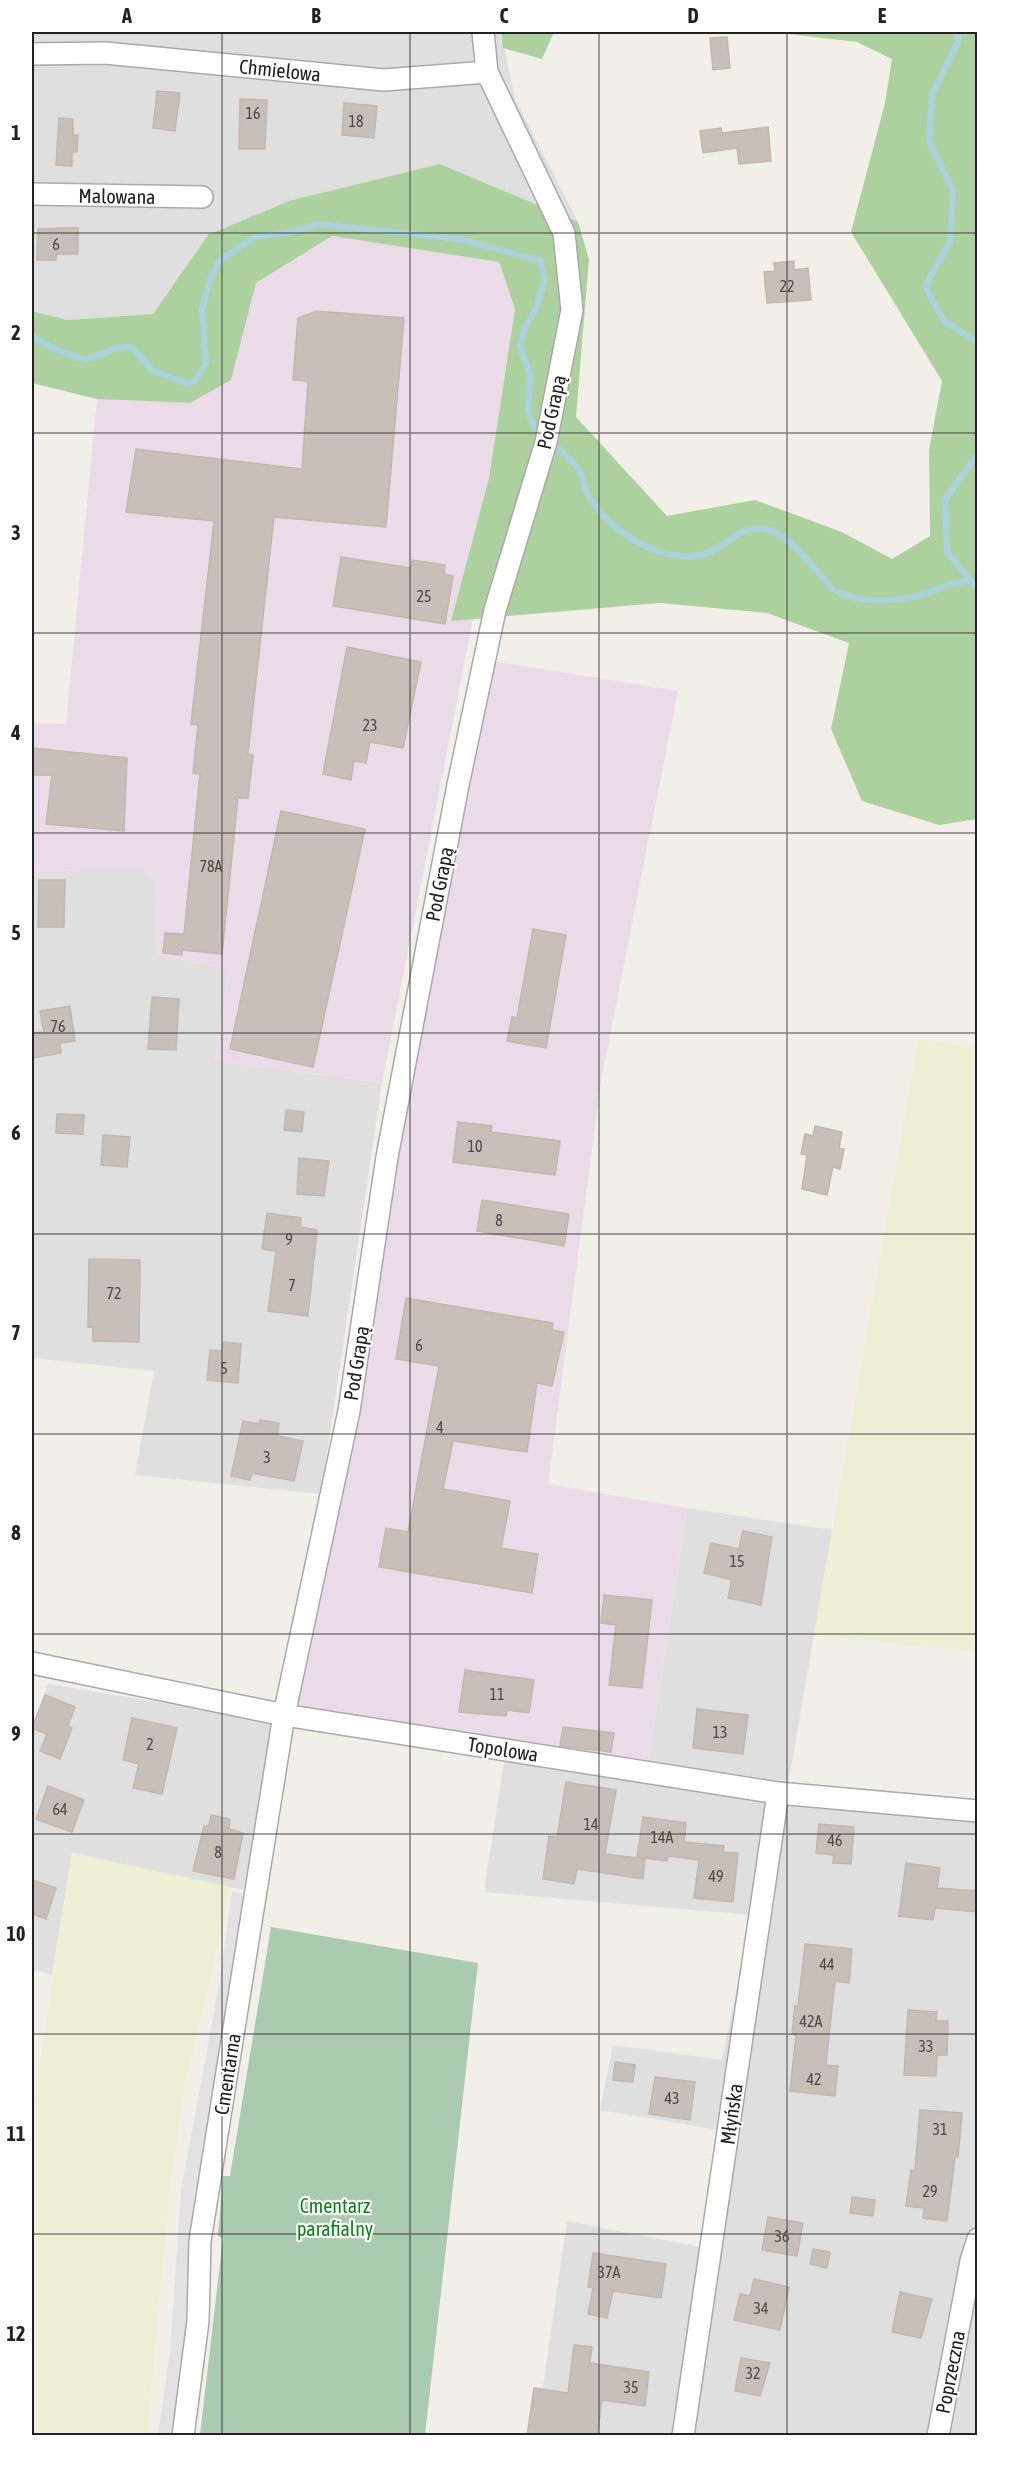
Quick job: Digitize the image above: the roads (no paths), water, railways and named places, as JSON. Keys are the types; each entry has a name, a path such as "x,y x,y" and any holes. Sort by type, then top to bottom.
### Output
{"street":[{"path":"483,32 487,72"},
{"name":"Chmielowa","path":"32,54 105,53 384,80 487,72"},
{"name":"Pod Grapą","path":"284,1715 349,1411 387,1157 458,785 495,609 546,442 572,310 564,233 487,72"},
{"name":"Malowana","path":"32,194 202,197"},
{"name":"Topolowa","path":"32,1663 284,1715 778,1793 978,1811"},
{"name":"Cmentarna","path":"183,2436 198,2321 200,2241 284,1715"},
{"name":"Młyńska","path":"683,2436 778,1793"},
{"name":"Poprzeczna","path":"938,2436 971,2261 977,2244"}],"waterway":[{"path":"958,32 958,42 932,95 929,141 953,191 950,242 925,286 943,320 978,343"},
{"path":"32,336 54,349 85,360 117,348 132,347 152,370 187,384 196,380 206,362 202,309 210,280 219,261 255,237 292,232 318,224 460,239 541,261 544,281 537,307 524,329 520,347 530,373 528,411 534,428"},
{"path":"555,446 577,468 583,478 585,489 604,516 632,539 664,553 680,556 705,554 746,531 765,529 790,542 832,589 847,595 871,600 897,600 971,581"},
{"path":"978,454 945,499 947,552 978,589"}],"park label":[{"name":"Cmentarz parafialny","path":"335,2216"}]}
